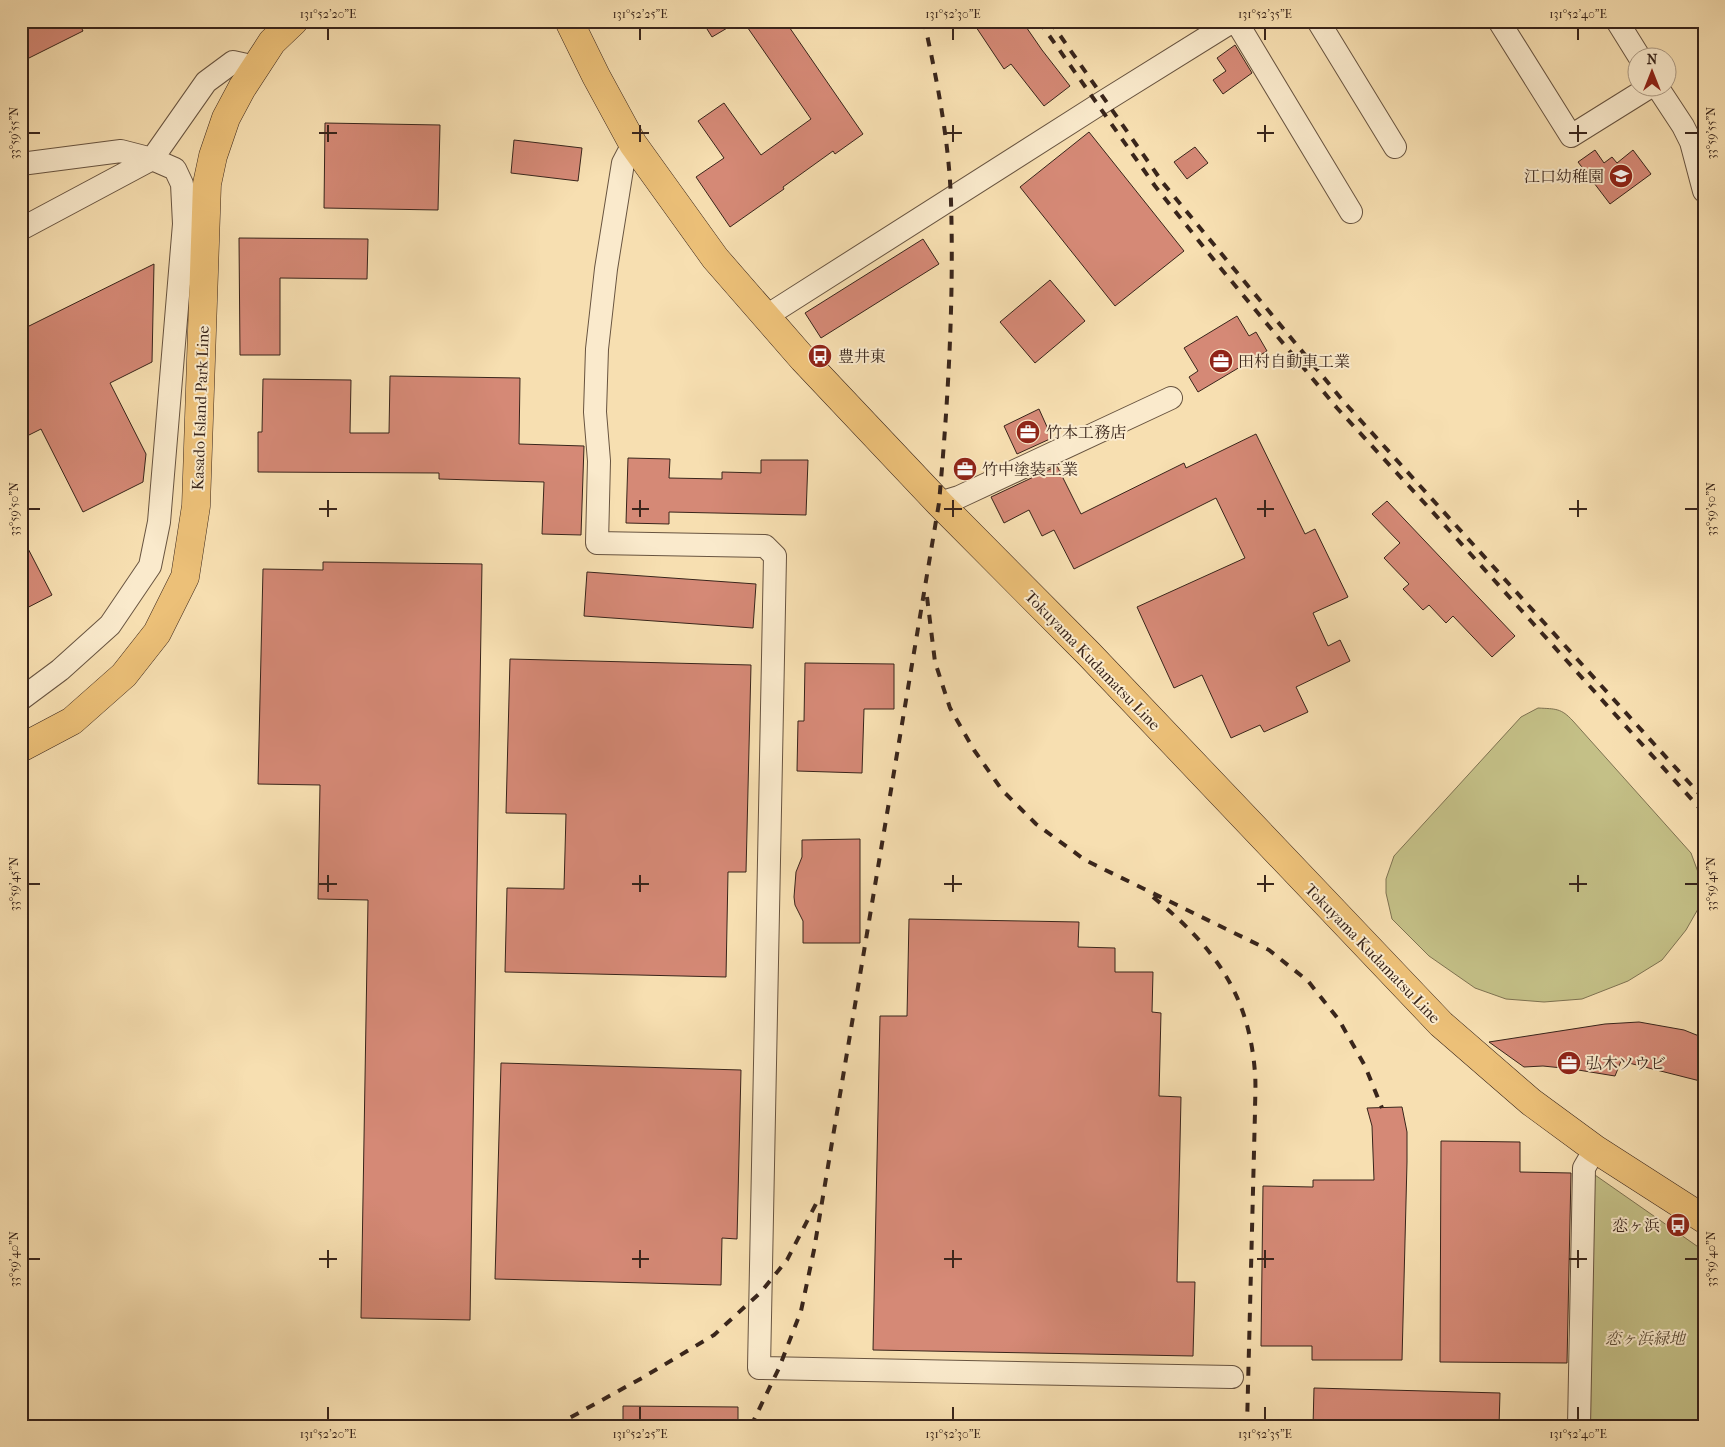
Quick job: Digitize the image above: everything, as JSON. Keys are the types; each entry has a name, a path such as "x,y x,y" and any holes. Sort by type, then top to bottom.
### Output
{"main road":[{"name":"Kasado Island Park Line","path":"21,748 72,721 124,676 156,633 185,577 196,506 207,184 213,156 226,118 242,88 272,42 294,21"},
{"name":"Tokuyama Kudamatsu Line","path":"569,21 596,76 634,144 715,258 803,360 938,503 1089,654 1441,1024 1531,1102 1595,1149 1704,1219"}],"street":[{"path":"1318,21 1396,147"},
{"path":"1499,21 1571,136 1632,98"},
{"path":"1617,21 1634,48"},
{"path":"765,317 1224,24 1351,212"},
{"path":"21,229 152,159 206,82 233,62 256,67"},
{"path":"1665,98 1683,126 1697,140 1704,191"},
{"path":"634,144 623,163 606,269 598,349 595,412 599,461 597,543 765,546 775,556 760,1368 1232,1377"},
{"path":"21,164 120,151 152,159 175,169 182,184 184,224 160,522 150,566 110,625 60,670 21,699"},
{"path":"938,503 959,498 1170,398"},
{"path":"1579,1426 1584,1168 1595,1149"}],"green space":[{"path":"1538,708 1558,710 1573,721 1691,853 1702,883 1698,909 1686,930 1662,960 1628,981 1582,999 1544,1002 1506,999 1475,988 1429,956 1392,919 1386,893 1386,879 1394,856 1521,717"},
{"name":"恋ヶ浜緑地","path":"1595,1175 1704,1251 1704,1426 1586,1426 1588,1225"}],"building":[{"path":"21,21 78,21 83,31 21,62"},
{"path":"702,21 739,21 712,37"},
{"path":"743,21 785,21 863,134 835,154 833,151 730,227 696,177 724,158 698,121 724,103 761,155 811,119"},
{"path":"972,21 1022,21 1070,86 1044,106 1011,64 1004,69"},
{"path":"1235,45 1252,73 1223,94 1213,80 1226,71 1217,58"},
{"path":"325,123 440,125 438,210 324,208"},
{"path":"1089,132 1184,251 1115,306 1020,187"},
{"path":"514,140 582,148 578,181 511,173"},
{"path":"1195,147 1208,163 1187,179 1174,162"},
{"path":"1595,150 1604,163 1612,157 1617,163 1633,150 1651,174 1610,204 1578,162"},
{"path":"239,238 368,239 367,279 280,278 280,355 240,355"},
{"path":"923,239 939,264 821,338 805,313"},
{"path":"154,264 152,362 110,383 146,454 143,482 83,512 41,429 21,439 21,330"},
{"path":"1050,280 1085,321 1035,363 1000,322"},
{"name":"田村自動車工業","path":"1237,316 1249,336 1256,332 1267,351 1198,392 1189,377 1198,371 1184,348"},
{"path":"390,376 520,378 519,444 584,446 581,535 542,534 544,482 439,479 439,473 258,472 258,432 262,432 263,379 351,380 350,433 389,433"},
{"name":"竹本工務店","path":"1039,409 1052,438 1017,454 1004,426"},
{"path":"1256,434 1305,534 1315,529 1348,597 1313,613 1328,646 1340,640 1350,661 1296,687 1308,712 1264,732 1260,725 1231,738 1202,675 1174,688 1137,607 1245,558 1216,498 1074,569 1054,530 1042,536 1029,510 1004,523 991,497 1057,466 1081,514 1184,463 1186,468"},
{"path":"628,458 670,459 669,478 722,479 722,472 761,473 761,460 808,460 806,515 669,512 669,524 626,523"},
{"name":"竹中塗装工業","path":"959,459 972,460 972,477 958,478"},
{"path":"1387,501 1515,636 1492,657 1453,616 1446,623 1429,605 1423,610 1403,589 1409,584 1384,558 1400,543 1372,514"},
{"path":"21,535 52,595 21,611"},
{"path":"323,562 482,564 470,1320 361,1318 368,900 318,899 320,785 258,784 263,569 323,570"},
{"path":"587,572 756,584 753,628 584,616"},
{"path":"510,659 751,665 746,872 728,872 726,977 505,972 507,888 564,889 566,814 506,813"},
{"path":"805,663 894,664 894,709 864,709 862,773 797,771 798,721 804,721"},
{"path":"860,839 860,943 803,943 803,921 795,905 794,897 796,872 802,857 802,840"},
{"path":"909,919 1079,922 1078,947 1115,948 1115,972 1153,972 1152,1012 1161,1013 1159,1096 1181,1097 1177,1282 1195,1282 1193,1356 873,1350 880,1016 907,1016"},
{"name":"弘木ソウビ","path":"1639,1022 1684,1030 1704,1038 1704,1082 1621,1061 1615,1076 1543,1066 1524,1067 1489,1042 1605,1024"},
{"path":"501,1063 741,1070 737,1239 722,1238 721,1285 495,1279"},
{"path":"1402,1107 1407,1132 1407,1162 1402,1360 1312,1360 1312,1346 1261,1346 1263,1186 1313,1187 1313,1180 1374,1180 1372,1126 1367,1108"},
{"path":"1441,1141 1520,1142 1520,1172 1571,1173 1567,1363 1440,1362"},
{"path":"1314,1388 1500,1393 1499,1426 1313,1426"},
{"path":"623,1406 738,1407 738,1426 623,1426"}],"railway":[{"path":"751,1426 779,1368 801,1311 814,1250 939,503 950,352 952,277 951,201 948,155 942,110 924,21"},
{"path":"1039,21 1155,186 1337,408 1704,813"},
{"path":"1050,21 1163,183 1344,402 1704,799"},
{"path":"927,597 935,662 950,708 974,750 1002,790 1036,824 1085,860 1269,950 1308,981 1339,1020 1365,1066 1382,1108"},
{"path":"1153,897 1194,934 1225,974 1236,995 1245,1019 1251,1045 1255,1088 1247,1426"},
{"path":"555,1426 642,1378 714,1335 761,1292 787,1260 818,1200"}],"place":[{"name":"江口幼稚園","path":"1621,176"},
{"name":"豊井東","path":"820,356"},
{"name":"田村自動車工業","path":"1221,361"},
{"name":"竹本工務店","path":"1028,432"},
{"name":"竹中塗装工業","path":"965,469"},
{"name":"弘木ソウビ","path":"1569,1063"},
{"name":"恋ヶ浜","path":"1678,1225"}]}
